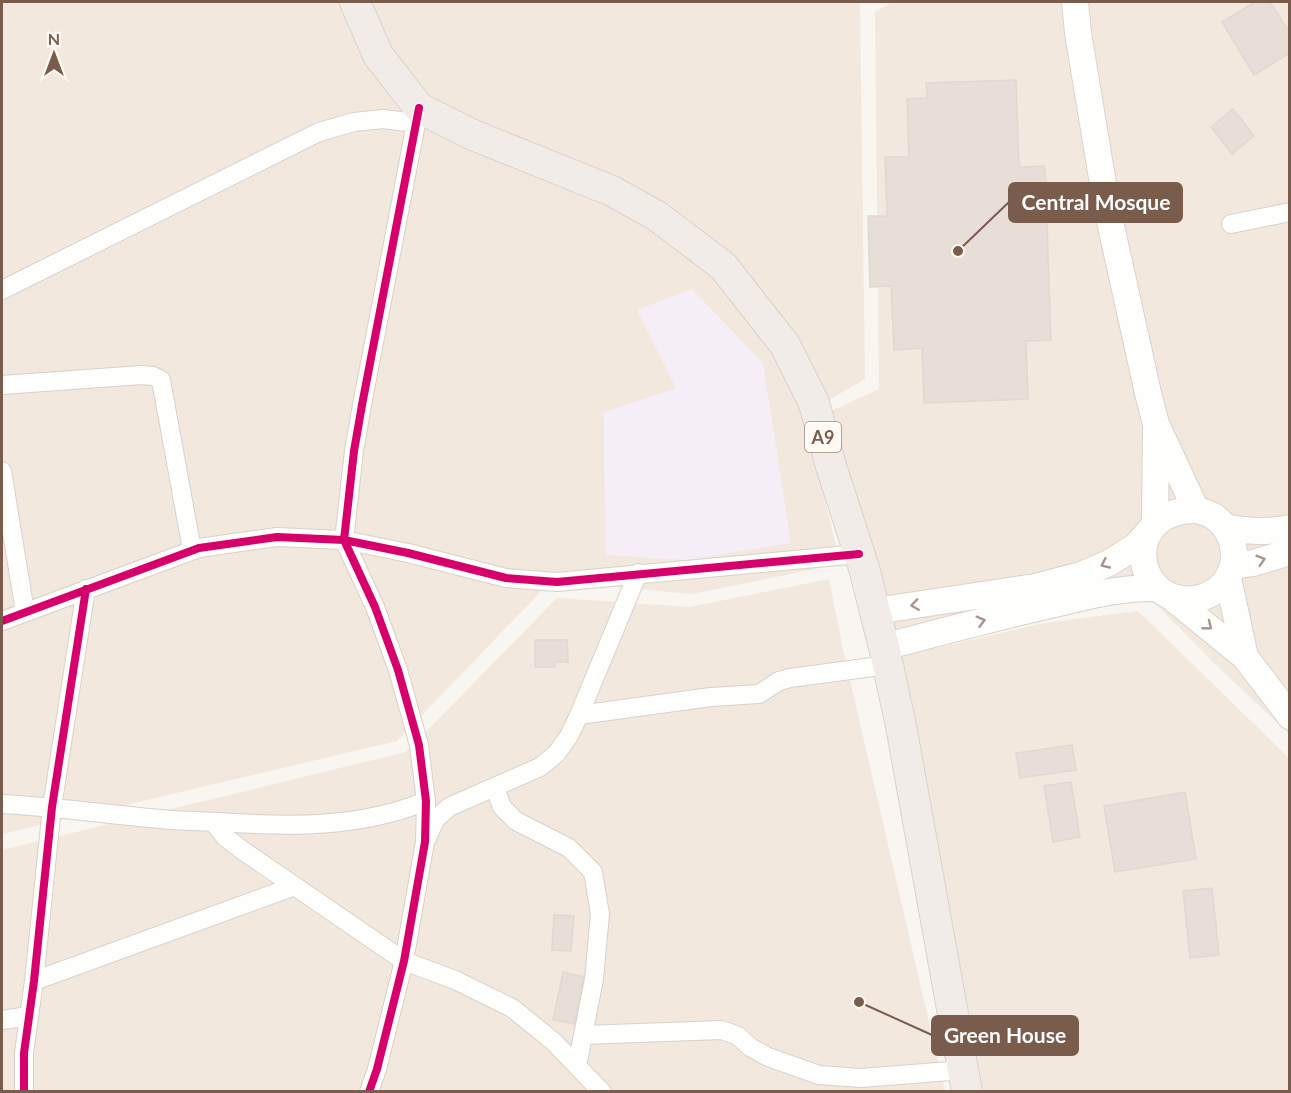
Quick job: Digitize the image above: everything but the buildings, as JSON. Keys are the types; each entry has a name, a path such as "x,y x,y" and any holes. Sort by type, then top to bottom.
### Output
{"highway":[{"name":"A9","path":"355,2 378,55 418,116 473,135 612,191 657,216 723,266 785,345 814,403 875,611 901,726 965,1081"}],"main road":[{"path":"1075,2 1107,208 1156,424 1196,510"},
{"path":"1156,424 1153,526 1144,544 1143,560 1148,575 1164,592 1245,657 1290,717"},
{"path":"875,611 1035,587 1081,574 1109,563 1136,546 1167,514 1181,510 1196,510 1212,515 1225,527 1232,539 1234,552 1230,572 1245,657"},
{"path":"1225,527 1249,532 1290,528"},
{"path":"886,656 1002,616 1115,590 1135,588 1164,592 1186,600 1202,598 1216,591 1230,572 1290,552"}],"street":[{"path":"2,290 319,132 354,122 418,116 362,405 354,451 344,540 375,607 398,670 419,745 426,801 424,842 404,961 369,1092"},
{"path":"1231,224 1290,212"},
{"path":"2,385 142,375 153,376 160,380 192,550"},
{"path":"2,471 25,612"},
{"path":"2,621 192,550 277,537 344,540 408,553 506,578 558,582 859,554"},
{"path":"424,842 435,820 448,807 540,767 556,754 569,736 579,715 638,573"},
{"path":"24,1092 24,1053 34,981 51,807 86,589"},
{"path":"579,715 711,697 759,694 779,681 886,656"},
{"path":"495,787 502,807 516,821 569,848 593,872 600,914 594,979 577,1066"},
{"path":"2,804 51,807 163,820 273,825 349,821 399,812 426,801"},
{"path":"213,822 225,837 242,850 404,961 455,981 512,1008 554,1042 602,1092"},
{"path":"34,981 295,886"},
{"path":"2,1020 29,1016"},
{"path":"583,1035 722,1030 738,1036 750,1047 768,1057 819,1075 965,1081"}],"shaded area":[{"path":"2,2 862,2 860,3 865,379 805,414 840,564 692,594 551,581 397,741 2,834"},
{"path":"892,2 1289,2 1289,734 1145,593 1037,608 865,639 816,418 879,389 875,12"},
{"path":"692,289 763,363 791,543 686,560 605,555 604,412 676,388 637,310"},
{"path":"829,579 844,654 945,1091 2,1091 2,850 406,752 557,598 690,607"},
{"path":"1138,611 1289,758 1289,1091 982,1091 880,661 1044,623"}],"cycle path":[{"path":"369,1092 404,961 425,842 426,801 419,745 398,670 375,607 344,540 354,451 419,108"},
{"path":"2,621 199,548 277,537 344,540 408,553 506,578 557,582 859,554"},
{"path":"24,1092 24,1053 52,807 86,589"}],"place":[{"name":"Central Mosque","path":"958,251"},
{"name":"Green House","path":"859,1002"}]}
